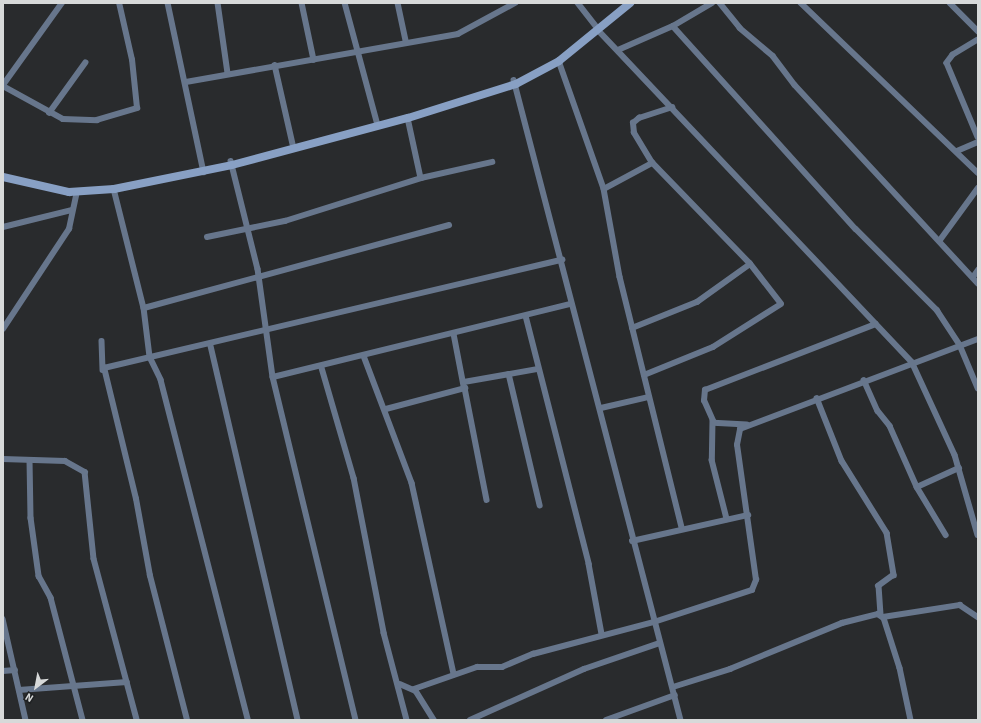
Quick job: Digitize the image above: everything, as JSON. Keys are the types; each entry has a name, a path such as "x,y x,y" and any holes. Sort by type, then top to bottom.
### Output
{"main road":[{"path":"231,163 293,144 377,122 515,82 557,58 598,29 624,3"},
{"path":"3,177 77,192 114,189 231,163 408,118 515,82 559,61 630,3"},
{"path":"3,173 47,187 78,188 114,185 205,169"}],"street":[{"path":"62,3 3,85 49,113 81,122 137,108 132,60 118,4"},
{"path":"168,3 205,169"},
{"path":"218,3 228,73"},
{"path":"302,3 314,60"},
{"path":"345,3 360,54 377,122"},
{"path":"398,3 406,41"},
{"path":"186,82 275,65 360,54 406,41 458,34 515,3"},
{"path":"578,3 598,29 912,362 959,468 978,535"},
{"path":"618,50 673,26 712,3"},
{"path":"720,3 740,28 773,56 795,85 940,240 978,283"},
{"path":"801,3 957,151 978,173"},
{"path":"950,3 978,31"},
{"path":"673,26 856,229 937,310 960,345 978,388"},
{"path":"978,40 947,60 978,137"},
{"path":"559,61 604,190 632,328 682,528"},
{"path":"49,113 85,63"},
{"path":"275,65 293,144"},
{"path":"515,82 562,260 571,304 601,408 632,542 676,695 681,720"},
{"path":"644,375 705,351 744,325 779,307 780,301 750,264 652,163 634,133 633,124 672,107"},
{"path":"408,118 421,178"},
{"path":"957,151 978,142"},
{"path":"207,237 248,230 421,178 492,162"},
{"path":"231,163 260,277 273,377 356,720"},
{"path":"604,190 652,163"},
{"path":"940,240 978,188"},
{"path":"114,189 144,308 150,357 161,380 248,720"},
{"path":"3,329 57,250 69,229 77,192"},
{"path":"3,227 72,210"},
{"path":"144,308 449,225"},
{"path":"103,370 150,357 211,346 499,272 562,260"},
{"path":"632,328 697,302 750,264"},
{"path":"973,276 978,270"},
{"path":"273,377 322,368 571,304"},
{"path":"526,316 538,369 589,564 602,634"},
{"path":"727,519 712,460 713,421 704,401 708,388 876,324"},
{"path":"454,334 487,500"},
{"path":"400,684 414,688 481,666 502,667 602,634 654,622 754,588 756,580 737,440 740,429 747,424 912,362 978,339"},
{"path":"102,341 103,370 128,460 150,576 187,720"},
{"path":"211,346 298,720"},
{"path":"364,356 386,409 412,483 454,674"},
{"path":"322,368 354,478 384,633 400,684 407,720"},
{"path":"386,409 464,385 509,374 538,369"},
{"path":"509,374 540,505"},
{"path":"864,380 878,411 890,426 917,487 946,535"},
{"path":"601,408 649,397"},
{"path":"817,398 842,461 887,533 894,574 879,586 882,616 911,720"},
{"path":"713,421 719,425 747,424"},
{"path":"3,459 73,462 86,475 90,538 137,720"},
{"path":"30,460 31,518 39,576 51,598 83,720"},
{"path":"917,487 959,468"},
{"path":"632,542 682,528 748,515"},
{"path":"673,687 730,669 842,623 960,605 978,617"},
{"path":"3,619 26,720"},
{"path":"470,720 584,669 660,643"},
{"path":"3,671 15,670"},
{"path":"19,690 127,682"},
{"path":"414,688 434,720"},
{"path":"606,720 676,695"}]}
